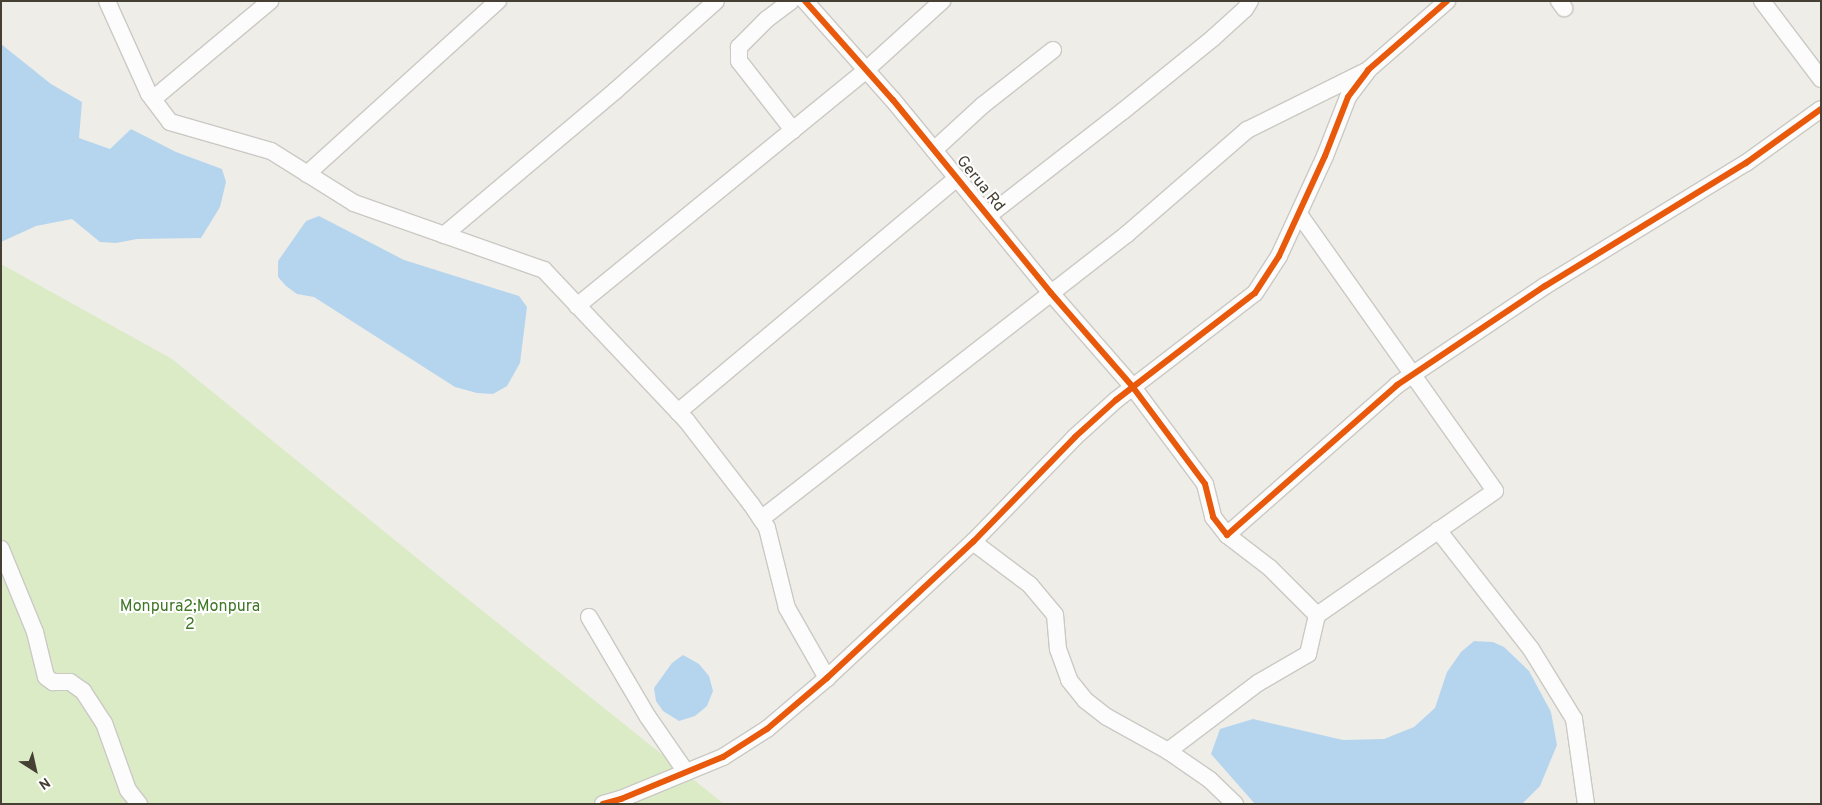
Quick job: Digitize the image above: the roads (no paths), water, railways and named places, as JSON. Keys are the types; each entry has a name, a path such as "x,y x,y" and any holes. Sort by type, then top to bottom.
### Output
{"street":[{"path":"106,1 153,100 170,122 271,151 354,203 544,270 678,412 761,519 767,528 787,608 827,678"},
{"path":"153,100 270,1"},
{"path":"307,174 498,1"},
{"path":"444,235 615,91 716,1"},
{"path":"791,1 739,46 739,54 740,61 793,130"},
{"name":"Gerua Rd","path":"805,1 934,150 1051,293 1132,386 1205,484 1213,517 1227,535 1270,568 1318,615"},
{"path":"578,306 866,70 942,1"},
{"path":"603,804 621,799 724,757 766,729 827,678 973,542 1075,437 1132,386 1254,293 1279,256 1325,156 1348,97 1368,70 1447,1"},
{"path":"1768,3 1821,80"},
{"path":"988,216 1123,111 1252,4"},
{"path":"934,150 983,105 1053,50"},
{"path":"761,519 1127,234 1248,130 1368,70"},
{"path":"1227,535 1397,385 1412,374 1546,286 1746,162 1821,109"},
{"path":"678,412 957,178"},
{"path":"1168,751 1258,683 1308,654 1318,615 1494,491 1299,214"},
{"path":"1438,530 1532,649 1574,718 1586,804"},
{"path":"973,542 1030,585 1055,615 1058,649 1069,680 1085,700 1107,717 1168,751 1210,780 1235,804"},
{"path":"1,549 35,632 46,676 53,682 70,682 82,691 104,724 128,790 140,804"},
{"path":"589,617 648,717 686,772"}],"water":[{"path":"1,44 51,84 82,102 79,138 110,149 131,129 176,152 222,169 226,182 220,207 201,238 137,239 116,243 100,242 72,219 36,226 1,242"},
{"path":"319,216 404,260 519,296 527,307 520,363 507,386 493,394 477,393 455,387 314,297 297,294 286,286 278,277 278,261 306,221"},
{"path":"1474,641 1493,642 1504,647 1529,671 1551,712 1557,745 1540,786 1522,804 1255,804 1211,754 1220,729 1253,719 1343,740 1384,739 1414,727 1435,708 1447,672 1461,652"},
{"path":"683,655 699,664 709,676 713,691 707,706 695,716 679,721 663,711 656,701 654,688 672,663"}],"park label":[{"name":"Monpura2;Monpura 2","path":"190,616"}]}
